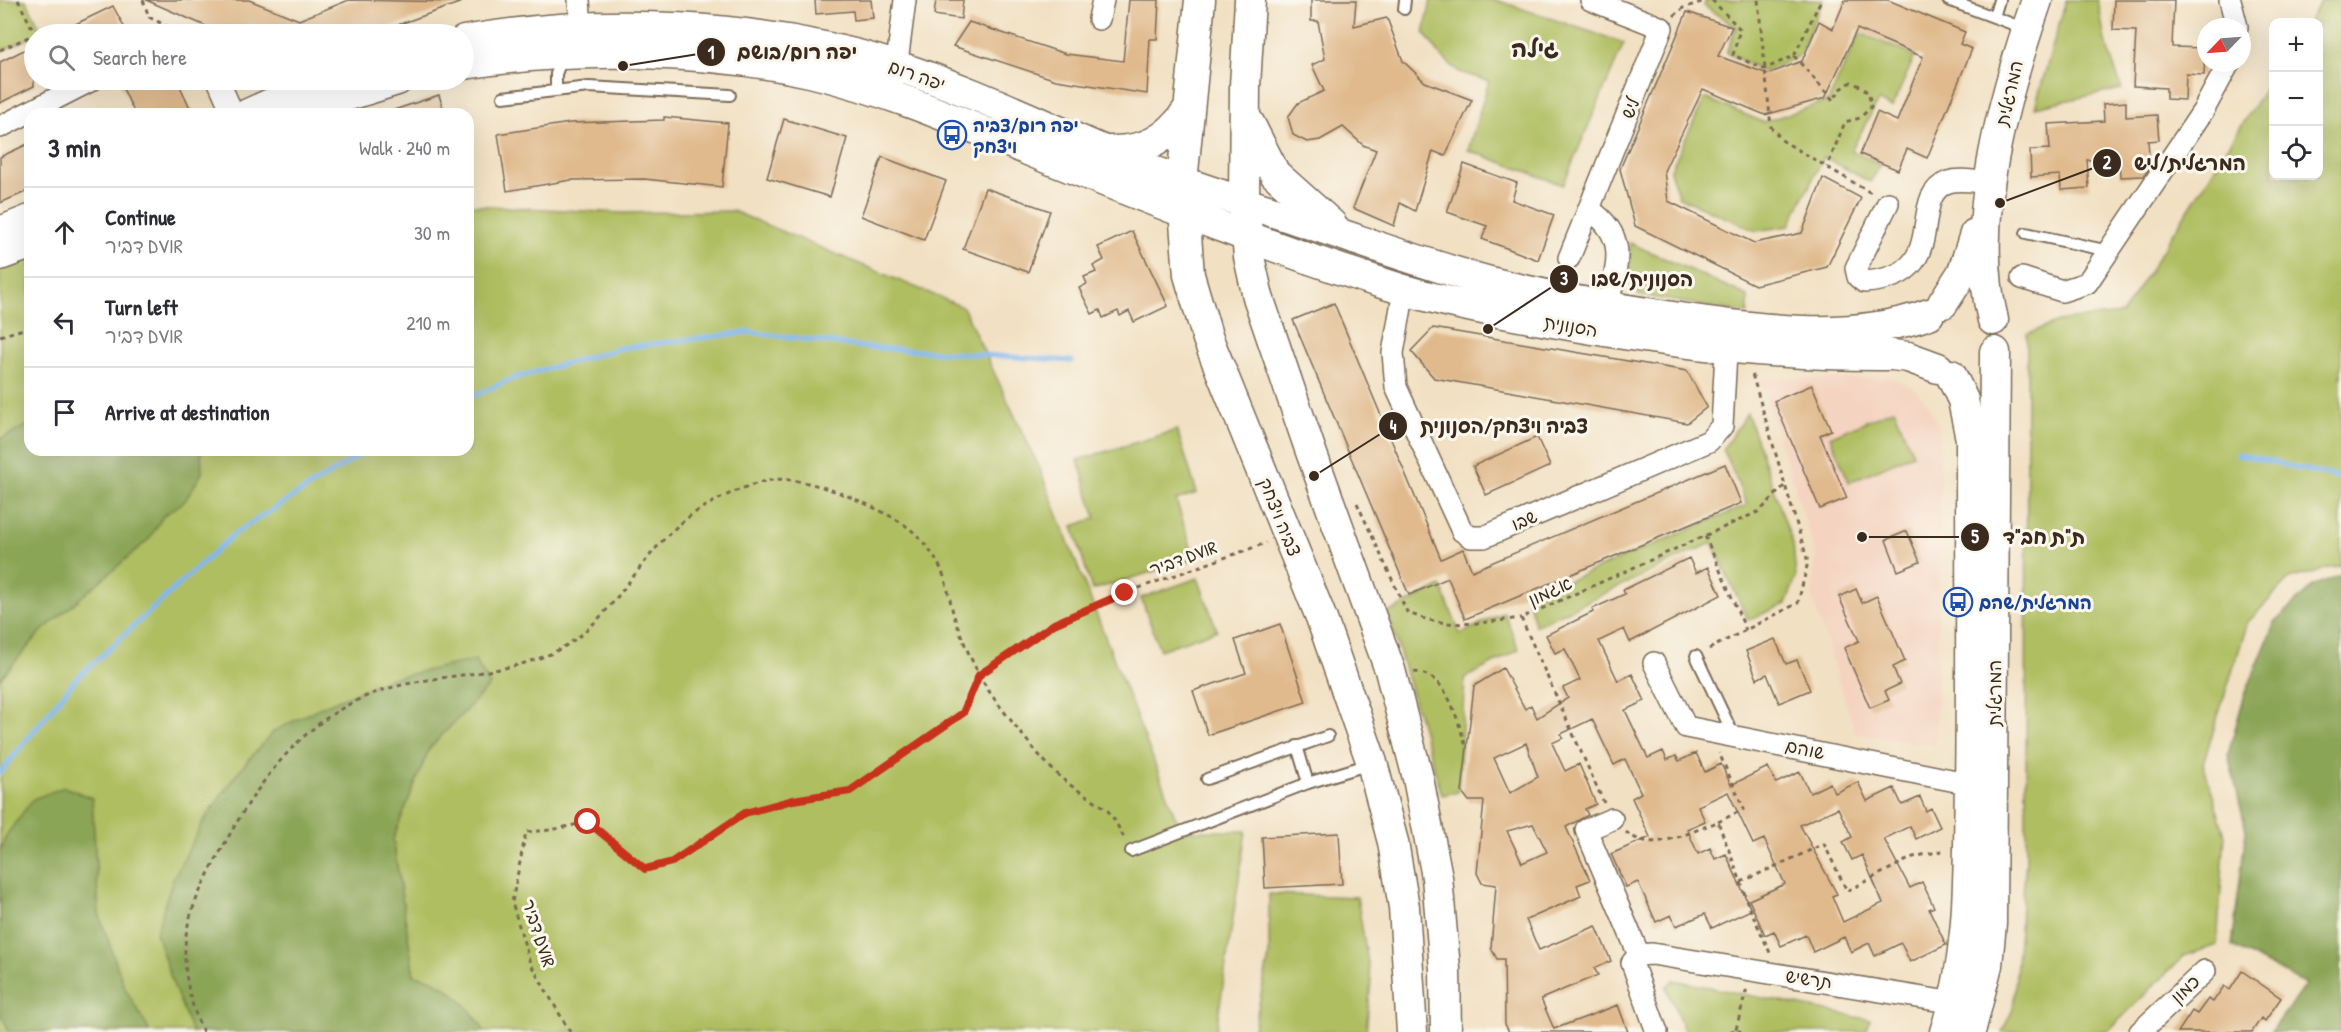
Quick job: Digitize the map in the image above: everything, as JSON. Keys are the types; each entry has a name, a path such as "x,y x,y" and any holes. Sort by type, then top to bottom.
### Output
{"street":[{"path":"570,42 580,14 579,0"},
{"path":"891,96 897,67 904,0"},
{"name":"צביה ויצחק","path":"1200,0 1187,111 1182,182 1182,212 1189,275 1208,339 1321,617 1372,763 1393,842 1404,907 1412,1032"},
{"path":"1250,0 1245,114 1246,236 1258,297 1386,660 1415,767 1437,877 1445,969 1446,1032"},
{"path":"1591,0 1662,28"},
{"name":"המרגלית","path":"1936,308 1963,272 1990,186 2013,71 2037,0"},
{"path":"2232,1 2235,18"},
{"name":"יפה רום","path":"474,62 649,28 729,32 807,43 897,67 1182,182 1244,202"},
{"name":"ליש","path":"1569,258 1662,28"},
{"name":"יפה רום","path":"474,41 570,42 726,59 810,72 891,96 1182,212"},
{"path":"2022,278 2062,291 2087,283 2203,111 2224,72"},
{"path":"37,108 72,90"},
{"path":"222,90 230,108"},
{"path":"261,108 302,90"},
{"path":"314,108 363,90"},
{"path":"1106,151 1128,150 1154,143 1173,129 1187,111"},
{"path":"1245,114 1265,158 1281,180 1348,236"},
{"path":"0,127 24,115"},
{"path":"1888,203 1856,268 1858,277 1864,282 1889,279 1903,272 1913,263 1923,243 1930,201 1946,183 1956,180 1990,186"},
{"name":"המרגלית","path":"1990,186 1984,274 1993,320"},
{"name":"הסנונית","path":"1244,202 1605,319"},
{"path":"1589,209 1601,217 1612,232 1619,253 1605,319"},
{"name":"הסנונית","path":"1182,212 1404,290 1520,316 1605,319 1733,341 1908,357 1944,371"},
{"path":"0,232 24,222"},
{"path":"0,255 24,246"},
{"name":"שבו","path":"1404,290 1393,353 1396,387 1462,531 1471,537 1484,537 1709,441 1722,426 1733,341"},
{"path":"1966,299 1977,303 1993,320 1997,330 1995,352 1982,369 1962,376 1944,371 1923,349 1921,337 1936,308 1966,299"},
{"name":"הסנונית","path":"1733,341 1859,331 1892,326 1936,308"},
{"name":"המרגלית","path":"1968,1014 1964,962 1968,922 1969,846 1982,786 1995,352"},
{"name":"המרגלית","path":"1944,371 1969,418 1971,439 1982,786 1991,923 1987,965 1968,1014 1945,1032"},
{"name":"שוהם","path":"1653,663 1686,727 1733,734 1982,786"},
{"path":"1612,819 1586,830 1639,955 1632,963 1634,974 1657,1032"},
{"name":"תרשיש","path":"1639,955 1652,954 1780,974 1968,1014"},
{"name":"כמון","path":"2140,1032 2205,971"}],"lane":[{"path":"1948,0 2027,29"},
{"path":"1994,17 1999,0"},
{"path":"556,90 556,74 570,42"},
{"path":"503,97 589,87 730,95"},
{"path":"2026,233 2109,251"},
{"path":"1695,656 1733,734"},
{"path":"1207,779 1328,736"},
{"path":"1297,746 1308,783"},
{"path":"1131,851 1308,783 1372,763"}],"path":[{"path":"18,0 30,24"},
{"path":"143,0 149,17 163,24"},
{"path":"1662,28 1683,8 1710,0 1740,29 1733,55 1764,69 1794,56 1821,0"},
{"path":"1758,0 1771,127 1783,141 1888,203"},
{"path":"0,50 24,39"},
{"path":"1794,56 1833,100 1841,89 1851,82 1865,88 1870,96 1871,107 1860,118 1845,122 1827,167"},
{"path":"0,336 24,329"},
{"path":"1695,656 1798,603 1808,562 1733,341"},
{"path":"203,1032 191,1003 185,967 186,932 204,882 214,862 241,813 278,762 323,720 368,695 395,686 498,669 550,654 576,640 605,613 668,533 698,511 736,490 774,479 813,486 873,505 913,531 939,564 955,618 979,675 998,704 1063,779 1108,811 1131,851"},
{"name":"אגמון","path":"1612,819 1521,618 1760,511 1784,486"},
{"path":"1350,505 1356,502 1407,612 1427,621 1459,626 1521,618"},
{"path":"1705,536 1746,630"},
{"name":"דביר DVIR","path":"570,1032 530,963 512,902 526,832 551,830 588,822 645,869 672,862 745,813 793,800 850,791 963,713 979,675 1054,624 1125,593 1271,541"},
{"path":"1411,672 1432,676 1444,688 1466,746"},
{"path":"1612,819 1631,836 1660,843 1718,822 1744,809 1708,730"},
{"path":"1718,822 1747,902 1780,974"},
{"path":"1741,882 1824,844 1847,891 1913,857 1969,846"},
{"path":"1730,1032 1736,1029 1753,970"},
{"path":"1736,1029 1741,1032"}],"shaded area":[{"path":"1890,378 1913,387 1927,403 1938,424 1941,456 1936,745 1856,734 1812,597 1816,554 1760,379"}],"green space":[{"path":"0,0 26,0 38,24 24,24 24,41 0,52"},
{"path":"1431,0 1496,0 1624,43 1563,185 1468,150 1489,81 1459,72 1441,56 1424,33"},
{"path":"1706,0 1823,0 1799,56 1765,72 1726,53 1736,27 1704,6"},
{"path":"2066,0 2098,0 2105,41 2122,89 2035,107"},
{"path":"2322,0 2341,0 2341,565 2289,579 2248,622 2203,763 2225,835 2217,945 2184,956 2107,1032 2002,1032 2013,1009 2026,860 2027,334 2064,320 2122,314 2269,82 2269,180 2323,180 2323,18 2311,18"},
{"path":"1860,33 1915,56 1892,107 1878,101 1851,151 1881,165 1870,182 1824,157 1789,226 1756,231 1679,197 1670,171 1705,98 1763,122 1828,101"},
{"path":"474,205 622,213 733,211 963,307 1039,467 1181,831 1246,831 1216,1032 0,1032 0,267 24,261 24,456 474,456"},
{"path":"1630,243 1748,296 1748,313 1639,295 1629,280"},
{"path":"1894,409 1913,454 1849,482 1830,437"},
{"path":"1747,413 1793,544 1796,578 1786,604 1748,620 1712,543 1535,626 1528,598 1747,505 1723,449"},
{"path":"24,427 24,456 201,456 202,473 185,501 163,516 149,539 41,632 0,679 0,439"},
{"path":"1177,430 1197,493 1176,500 1195,559 1092,590 1073,526 1096,518 1078,460"},
{"path":"2341,575 2341,1032 2271,1032 2306,984 2232,946 2246,830 2228,754 2244,697 2275,622 2314,585"},
{"path":"1198,578 1217,630 1160,650 1141,598"},
{"path":"1441,586 1460,634 1504,612 1519,650 1465,678 1458,792 1442,795 1388,613"},
{"path":"475,660 490,685 429,749 393,839 414,975 436,982 456,995 485,1032 192,1032 156,933 172,881 203,822 237,773 274,731 319,708 388,679"},
{"path":"64,787 92,798 99,914 124,986 150,1032 9,1032 0,1012 0,851 7,834 33,799"},
{"path":"1269,894 1357,897 1371,981 1366,1032 1253,1032 1269,957"},
{"path":"1674,980 1871,1020 1865,1032 1685,1032 1666,987"}],"building":[{"path":"146,0 249,0 299,20 349,0 462,2 400,24 201,24"},
{"path":"815,0 871,0 873,18 854,20 853,11 816,14"},
{"path":"936,0 963,0 961,19 934,15"},
{"path":"1129,0 1159,0 1157,39 1150,39 1147,94 1056,80 953,46 969,22 1066,54 1123,61"},
{"path":"1311,0 1356,0 1354,26 1387,18 1403,61 1425,82 1472,100 1445,156 1433,151 1415,211 1400,203 1394,226 1353,208 1376,150 1363,145 1343,127 1320,140 1307,142 1293,135 1288,117 1298,103 1324,91 1312,65 1325,59 1318,21 1311,21"},
{"path":"1845,0 1888,0 1965,32 1960,44 1972,49 1927,158 1907,149 1898,170 1860,154 1877,112 1897,121 1923,57 1857,29 1825,98 1765,115 1703,89 1664,171 1668,201 1754,243 1802,233 1823,178 1861,198 1827,267 1755,285 1635,226 1620,169 1687,12 1732,27 1718,56 1768,74 1802,61 1819,21 1833,29"},
{"path":"2114,0 2174,0 2172,47 2197,48 2197,72 2204,72 2204,75 2186,74 2185,100 2166,99 2166,88 2133,86 2136,31 2113,30"},
{"path":"113,6 123,24 76,24"},
{"path":"24,50 24,90 26,90 0,103 0,62"},
{"path":"124,90 182,90 190,108 132,108"},
{"path":"439,95 443,108 400,108"},
{"path":"2126,102 2126,117 2157,115 2159,140 2148,141 2150,167 2144,176 2120,177 2119,158 2087,160 2089,188 2061,190 2060,175 2031,177 2030,150 2050,149 2048,124 2104,121 2103,104"},
{"path":"664,117 728,123 722,187 644,179 571,180 507,191 498,134 570,123 664,120"},
{"path":"784,119 847,138 830,197 767,178"},
{"path":"24,146 24,193 0,203 0,157"},
{"path":"882,157 946,181 924,240 861,216"},
{"path":"1464,164 1517,183 1512,200 1554,215 1538,260 1482,239 1487,226 1447,212"},
{"path":"985,188 1050,211 1028,272 963,249"},
{"path":"1132,231 1168,306 1134,322 1129,311 1120,316 1118,311 1103,318 1100,310 1092,314 1079,288 1087,284 1084,277 1096,272 1093,266 1104,260 1098,247"},
{"path":"1334,303 1441,559 1463,549 1472,571 1725,464 1741,503 1465,619 1448,578 1409,595 1293,320"},
{"path":"1433,328 1687,371 1707,407 1687,423 1434,378 1411,351"},
{"path":"1812,385 1831,430 1820,435 1847,498 1820,509 1774,401"},
{"path":"1537,437 1550,466 1486,495 1473,466"},
{"path":"1907,531 1920,562 1898,571 1886,540"},
{"path":"1689,558 1696,573 1708,567 1721,595 1630,642 1624,629 1599,641 1618,681 1632,674 1645,701 1625,710 1648,758 1663,751 1667,760 1676,756 1679,761 1696,753 1705,772 1721,764 1731,785 1768,767 1776,783 1800,772 1810,793 1830,783 1835,793 1858,782 1867,801 1894,788 1902,805 1920,797 1926,811 1931,808 1940,827 1916,839 1910,826 1884,839 1910,888 1922,882 1934,907 1929,909 1946,945 1910,962 1901,943 1875,956 1869,943 1851,952 1844,937 1813,952 1806,935 1781,946 1774,931 1765,935 1749,900 1785,884 1764,839 1753,844 1728,792 1698,806 1705,821 1687,829 1698,854 1710,848 1715,859 1726,854 1751,910 1712,928 1705,914 1676,926 1671,915 1656,922 1638,882 1626,887 1611,854 1650,837 1632,798 1641,793 1625,759 1614,765 1592,719 1561,734 1563,738 1552,743 1565,771 1579,764 1596,804 1585,809 1588,815 1566,827 1590,880 1577,885 1581,896 1526,920 1539,950 1596,926 1611,961 1594,968 1598,975 1541,999 1554,1029 1618,1005 1628,1032 1509,1032 1505,1024 1504,959 1497,959 1491,948 1496,885 1482,883 1477,873 1484,801 1469,801 1462,792 1474,686 1503,668 1525,709 1531,705 1537,718 1568,698 1563,688 1580,680 1565,649 1555,653 1546,635 1593,612 1592,609 1625,594 1623,590","holes":["1526,743 1538,777 1510,793 1494,758","1838,808 1852,837 1843,842 1852,860 1862,855 1883,903 1843,922 1832,896 1837,894 1800,825","1533,824 1547,852 1522,863 1507,831"]},
{"path":"1856,589 1862,603 1877,596 1905,661 1893,667 1900,684 1885,691 1889,700 1870,708 1844,648 1859,641 1839,597"},
{"path":"1280,624 1306,702 1208,735 1193,691 1246,673 1235,640"},
{"path":"1775,639 1786,664 1797,660 1810,690 1779,703 1767,674 1757,679 1746,651"},
{"path":"1339,833 1342,884 1265,888 1262,837"},
{"path":"2242,971 2281,998 2265,1021 2261,1018 2252,1032 2178,1032 2192,1011 2197,1014 2208,999 2213,1002 2224,986 2230,990"}],"waterway":[{"path":"474,395 515,378 621,348 749,332 863,347 1072,361"},
{"path":"2238,454 2341,478"},
{"path":"0,773 75,680 234,534 358,456"}],"place":[{"name":"יפה רום/בושם","path":"623,66"},
{"name":"יפה רום/צביה ויצחק","path":"952,135"},
{"name":"המרגלית/ליש","path":"2000,203"},
{"name":"הסנונית/שבו","path":"1488,329"},
{"name":"צביה ויצחק/הסנונית","path":"1314,476"},
{"name":"ת\"ת חב\"ד","path":"1862,537"},
{"name":"המרגלית/שהם","path":"1958,602"}],"district":[{"name":"גילה","path":"1535,48"}],"route":[{"path":"588,822 645,869 672,862 745,813 793,800 850,791 963,713 979,675 1054,624 1125,593"}]}
